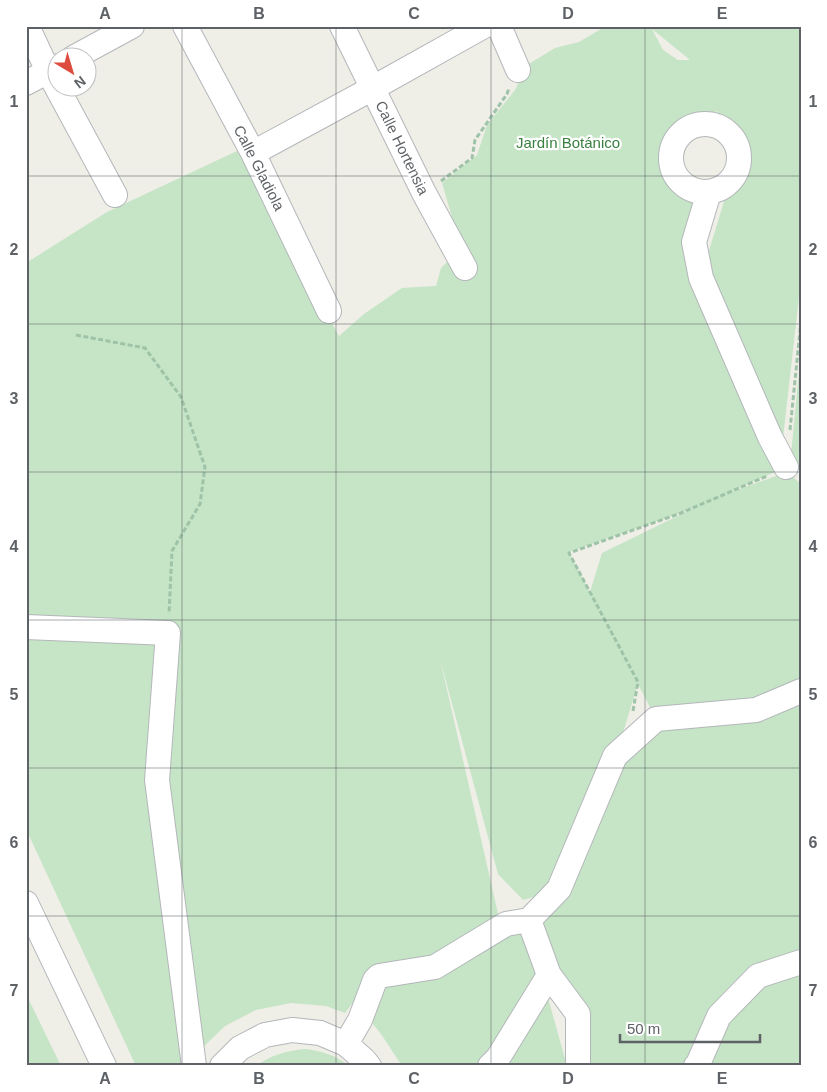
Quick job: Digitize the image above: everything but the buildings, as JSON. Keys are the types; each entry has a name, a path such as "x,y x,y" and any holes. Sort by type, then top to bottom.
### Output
{"street":[{"path":"27,26 48,60"},
{"path":"91,48 132,26"},
{"name":"Calle Gladiola","path":"185,26 253,153 329,311"},
{"name":"Calle Hortensia","path":"342,26 424,193 465,268"},
{"path":"253,153 484,26"},
{"path":"499,26 518,70"},
{"path":"26,83 48,71"},
{"path":"68,98 115,195"},
{"path":"709,192 694,242 701,278 770,437 786,467"},
{"path":"26,627 168,633 157,780 194,1066"},
{"path":"346,1044 360,1020 375,980 379,976 435,967 506,924 529,920 559,889 615,756 656,719 756,710 801,691"},
{"path":"26,903 104,1066"},
{"path":"529,920 549,975 578,1014 578,1066"},
{"path":"696,1066 719,1016 758,976 801,962"},
{"path":"490,1066 498,1058 549,975"},
{"path":"222,1066 240,1048 265,1035 292,1030 320,1033 346,1044 369,1066"}],"path":[{"path":"424,193 472,158 475,140 507,94 518,70"},
{"path":"631,719 638,682 569,553 681,513 786,467 801,321"},
{"path":"76,335 145,348 181,396 205,467 200,504 172,551 168,633"}],"green space":[{"name":"Jardín Botánico","path":"606,26 801,26 801,279 782,447 786,467 728,493 787,472 801,484 801,1066 588,1066 559,973 539,922 558,890 523,900 498,874 440,659 499,918 442,955 377,971 345,1013 326,1006 291,1003 256,1010 225,1026 199,1051 189,1066 136,1066 26,829 26,263 107,212 237,151 339,336 364,314 402,288 436,286 441,268 461,248 442,183 477,155 487,125 515,90 527,65 555,48 579,42","holes":["652,29 689,60 678,60 663,50","717,111 739,152 701,277 709,192 687,187 670,158 669,129 688,118","700,505 602,553 590,592 569,552","638,684 656,719 616,755"]},
{"path":"801,351 801,470 790,465"},
{"path":"521,925 539,969 484,1066 402,1066 365,1014 395,974"},
{"path":"545,987 567,1066 497,1066"},
{"path":"26,994 61,1066 26,1066"},
{"path":"305,1049 328,1054 349,1066 256,1066 279,1054"}]}
